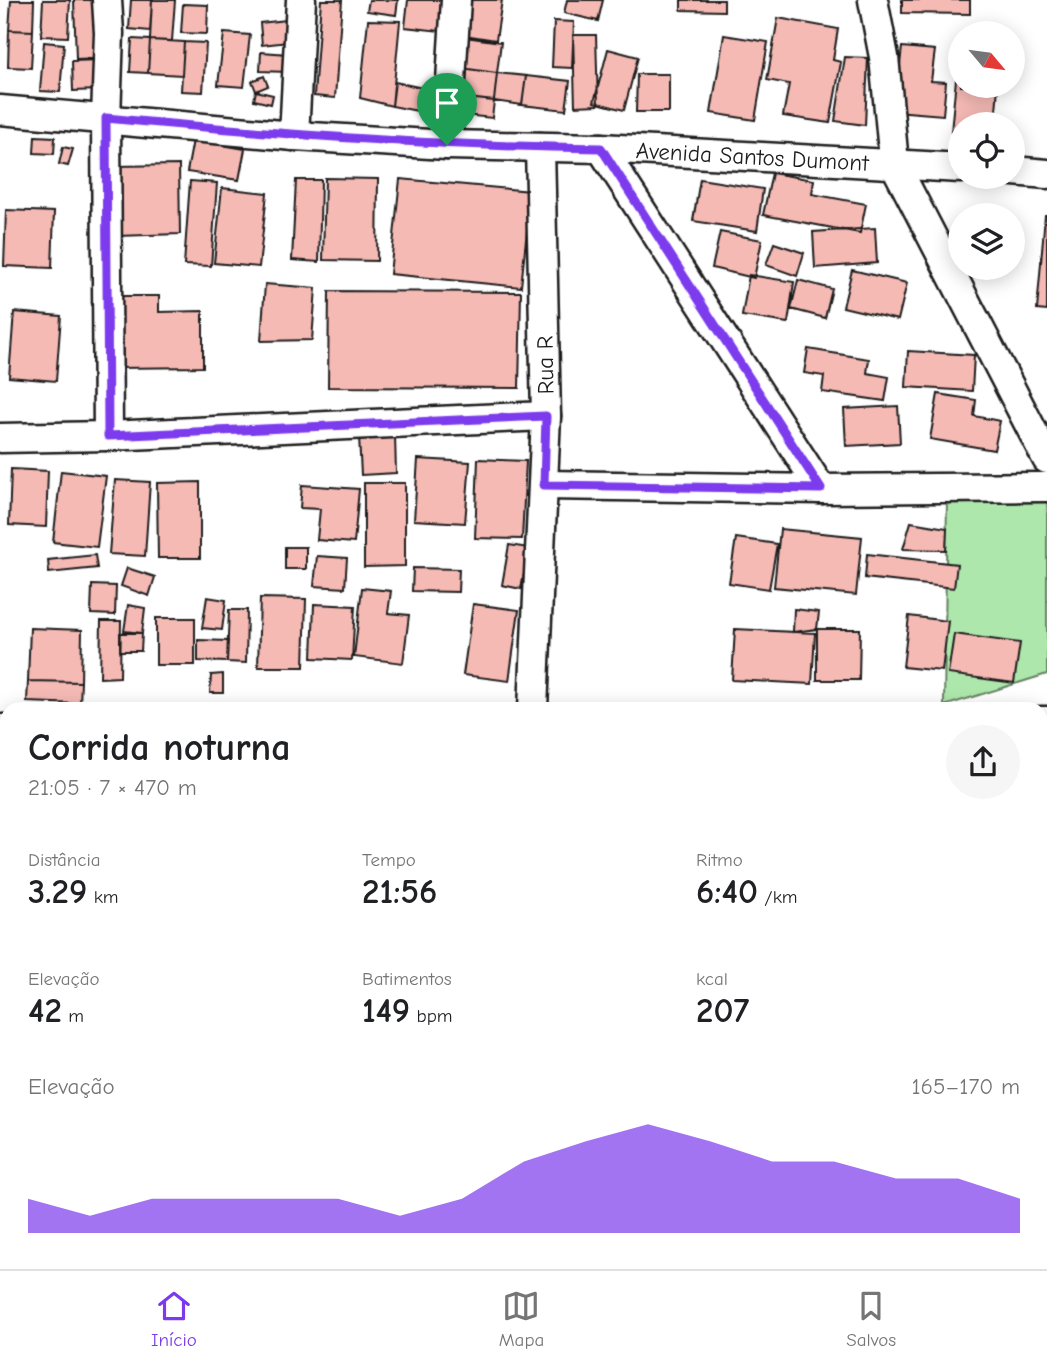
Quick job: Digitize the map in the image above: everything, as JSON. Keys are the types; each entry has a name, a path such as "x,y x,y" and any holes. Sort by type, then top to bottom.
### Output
{"street":[{"path":"107,0 108,436"},
{"path":"294,136 301,0"},
{"path":"447,145 456,0"},
{"path":"873,0 884,57 894,163 1047,459"},
{"name":"Avenida Santos Dumont","path":"0,110 294,136 447,145 601,148 948,167"},
{"name":"Rua R","path":"533,702 546,416 540,147"},
{"path":"601,148 821,489"},
{"path":"1025,172 1047,174"},
{"path":"0,438 108,436 546,416"},
{"path":"544,485 821,489 1047,487"}],"green space":[{"path":"947,498 1047,499 1047,674 957,702 944,702"}],"building":[{"path":"11,0 34,0 33,31 9,30"},
{"path":"43,0 70,0 68,37 41,36"},
{"path":"74,0 97,0 99,58 76,59"},
{"path":"131,0 152,0 150,31 129,29"},
{"path":"152,0 175,0 172,41 150,40"},
{"path":"321,0 342,0 335,98 314,96"},
{"path":"369,0 398,0 396,15 367,11"},
{"path":"408,0 442,0 440,31 405,27"},
{"path":"469,0 502,0 496,40 464,35"},
{"path":"567,0 603,0 598,21 564,13"},
{"path":"681,0 724,0 724,11 681,10"},
{"path":"902,0 970,0 970,14 902,13"},
{"path":"183,4 208,5 207,34 181,33"},
{"path":"778,18 838,29 833,60 841,62 830,123 783,116 789,84 767,80"},
{"path":"286,20 288,42 262,45 260,23"},
{"path":"368,20 400,21 392,106 360,98"},
{"path":"554,21 574,22 572,68 552,67"},
{"path":"9,30 33,31 31,68 8,67"},
{"path":"224,33 250,35 244,87 218,85"},
{"path":"573,35 596,35 598,105 575,106"},
{"path":"724,35 768,42 755,120 711,113"},
{"path":"465,37 501,42 497,73 461,68"},
{"path":"132,39 150,40 148,73 130,72"},
{"path":"150,40 184,42 182,75 148,73"},
{"path":"44,42 64,44 60,92 40,91"},
{"path":"184,42 206,43 203,92 181,91"},
{"path":"902,47 935,50 931,81 946,82 943,115 895,111"},
{"path":"608,49 638,57 624,110 594,102"},
{"path":"261,52 289,54 288,72 260,71"},
{"path":"845,57 868,58 865,125 835,121"},
{"path":"98,60 99,90 73,91 72,61"},
{"path":"461,68 497,73 494,101 457,97"},
{"path":"497,73 526,76 522,105 494,101"},
{"path":"637,74 669,74 669,112 636,112"},
{"path":"264,76 268,86 256,91 252,81"},
{"path":"526,76 570,81 566,110 522,105"},
{"path":"395,82 437,91 433,114 392,106"},
{"path":"256,91 273,95 271,104 254,100"},
{"path":"457,97 494,101 492,118 455,114"},
{"path":"954,98 997,98 996,112 953,112"},
{"path":"35,136 55,137 54,154 34,153"},
{"path":"193,140 245,149 239,180 187,172"},
{"path":"63,147 73,149 68,166 59,164"},
{"path":"179,165 180,234 116,236 114,166"},
{"path":"772,173 814,180 812,194 866,204 860,233 763,215"},
{"path":"325,178 378,179 377,261 323,260"},
{"path":"400,179 531,191 521,287 390,274"},
{"path":"700,179 763,189 757,231 693,221"},
{"path":"296,180 321,180 319,262 292,260"},
{"path":"190,181 217,183 211,266 184,265"},
{"path":"222,188 267,193 259,267 214,263"},
{"path":"6,210 54,212 52,268 4,266"},
{"path":"1047,215 1047,311 1037,310"},
{"path":"875,228 877,263 815,268 813,232"},
{"path":"720,232 762,240 754,278 712,268"},
{"path":"774,243 804,253 797,276 766,265"},
{"path":"852,270 907,283 898,320 843,307"},
{"path":"749,275 794,282 788,323 742,316"},
{"path":"798,280 832,289 825,318 791,309"},
{"path":"265,284 316,288 312,340 261,341"},
{"path":"329,291 521,292 519,388 328,387"},
{"path":"115,296 159,296 159,312 203,311 203,367 115,368"},
{"path":"14,312 61,316 56,381 9,377"},
{"path":"808,349 869,359 867,373 889,377 885,401 822,392 824,376 804,373"},
{"path":"908,351 974,355 972,391 906,387"},
{"path":"938,394 976,400 974,416 1000,421 994,450 930,439"},
{"path":"898,406 900,443 846,446 844,409"},
{"path":"395,435 396,473 361,475 359,436"},
{"path":"418,459 470,462 465,523 414,520"},
{"path":"478,459 526,461 522,539 475,538"},
{"path":"11,469 48,471 46,527 9,525"},
{"path":"61,471 106,476 97,547 53,542"},
{"path":"115,480 150,482 145,556 109,554"},
{"path":"200,482 200,558 158,558 157,483"},
{"path":"364,483 405,483 405,566 364,567"},
{"path":"302,485 359,489 354,543 317,540 320,509 300,508"},
{"path":"911,522 947,528 946,550 903,549"},
{"path":"780,529 862,537 856,595 774,587"},
{"path":"736,538 777,544 769,589 729,583"},
{"path":"509,545 529,548 521,589 502,585"},
{"path":"285,547 306,547 306,569 285,569"},
{"path":"867,554 957,564 954,588 865,578"},
{"path":"95,555 97,568 49,573 48,560"},
{"path":"317,556 347,558 345,588 314,586"},
{"path":"127,568 155,577 149,596 121,586"},
{"path":"413,568 459,569 458,592 412,591"},
{"path":"92,585 116,586 115,615 91,614"},
{"path":"362,588 391,591 388,613 409,615 403,663 354,657"},
{"path":"207,597 226,600 222,630 202,628"},
{"path":"260,598 306,599 304,667 258,667"},
{"path":"314,604 355,606 352,660 312,658"},
{"path":"473,604 519,610 509,681 463,675"},
{"path":"128,605 145,608 142,633 124,631"},
{"path":"794,609 819,612 817,629 793,632"},
{"path":"229,610 247,610 246,663 227,662"},
{"path":"909,616 948,621 942,671 903,667"},
{"path":"156,618 195,618 195,665 156,665"},
{"path":"101,621 121,621 120,677 100,678"},
{"path":"30,628 82,630 81,682 28,681"},
{"path":"735,629 815,633 812,684 732,680"},
{"path":"817,629 860,629 859,680 817,680"},
{"path":"120,633 142,633 141,651 120,651"},
{"path":"954,634 1020,643 1014,683 948,674"},
{"path":"198,640 228,641 227,662 198,661"},
{"path":"223,674 223,693 210,693 211,675"},
{"path":"28,681 81,682 80,702 27,702"}],"route":[{"path":"106,118 294,136 447,145 601,148 821,489 544,485 546,416 108,436 106,118"}]}
